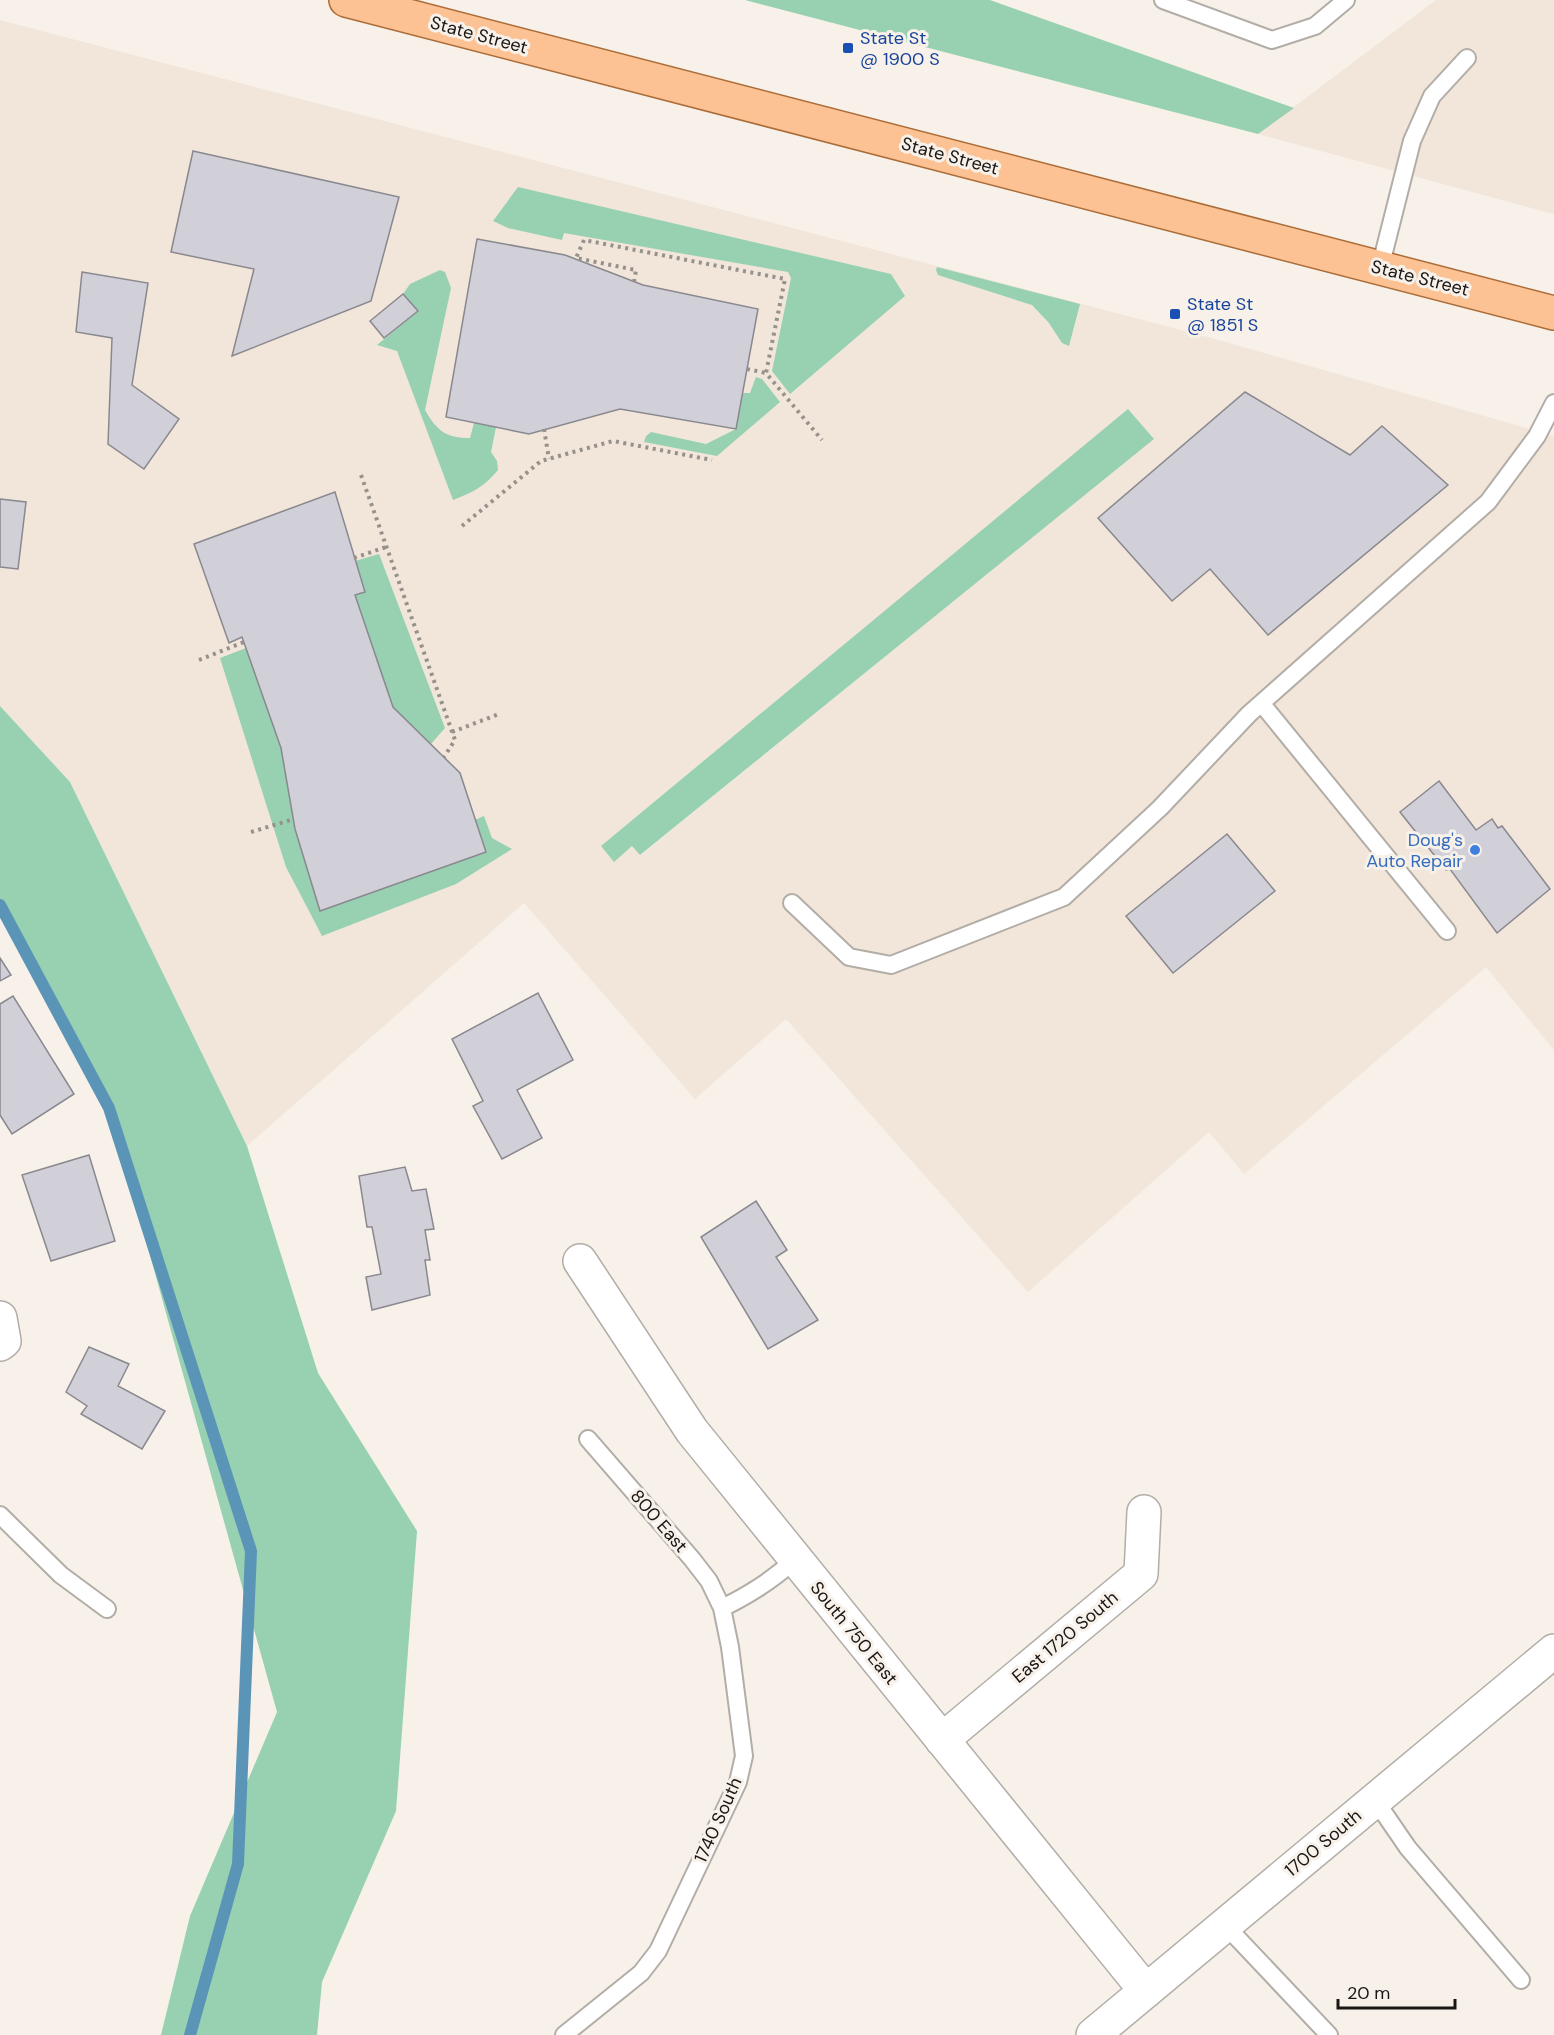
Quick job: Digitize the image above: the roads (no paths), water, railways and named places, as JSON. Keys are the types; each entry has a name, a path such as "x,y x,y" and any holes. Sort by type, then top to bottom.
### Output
{"main road":[{"name":"State Street","path":"346,0 1554,313"}],"street":[{"name":"South 750 East","path":"580,1261 692,1431 1146,1991"},
{"name":"East 1720 South","path":"942,1740 1141,1574 1144,1512"},
{"name":"1700 South","path":"1093,2035 1554,1651"}],"lane":[{"path":"1163,0 1272,40 1315,26 1346,0"},
{"path":"1380,268 1412,141 1432,96 1467,58"},
{"path":"792,903 849,957 891,965 1064,897 1160,808 1249,714 1488,502 1537,436 1554,403"},
{"path":"1262,704 1447,932"},
{"name":"800 East","path":"588,1439 692,1559 709,1581 722,1608"},
{"path":"0,1515 61,1575 107,1609"},
{"path":"722,1608 770,1582 795,1560"},
{"name":"1740 South","path":"564,2035 641,1973 658,1951 738,1782 744,1756 730,1647 722,1608"},
{"path":"1375,1800 1408,1848 1521,1980"},
{"path":"1225,1925 1329,2035"}],"waterway":[{"path":"0,905 109,1108 251,1551 238,1864 190,2035"}],"place":[{"name":"State St @ 1900 S","path":"848,48"},
{"name":"State St @ 1851 S","path":"1175,314"},
{"name":"Doug's Auto Repair","path":"1475,850"}]}
